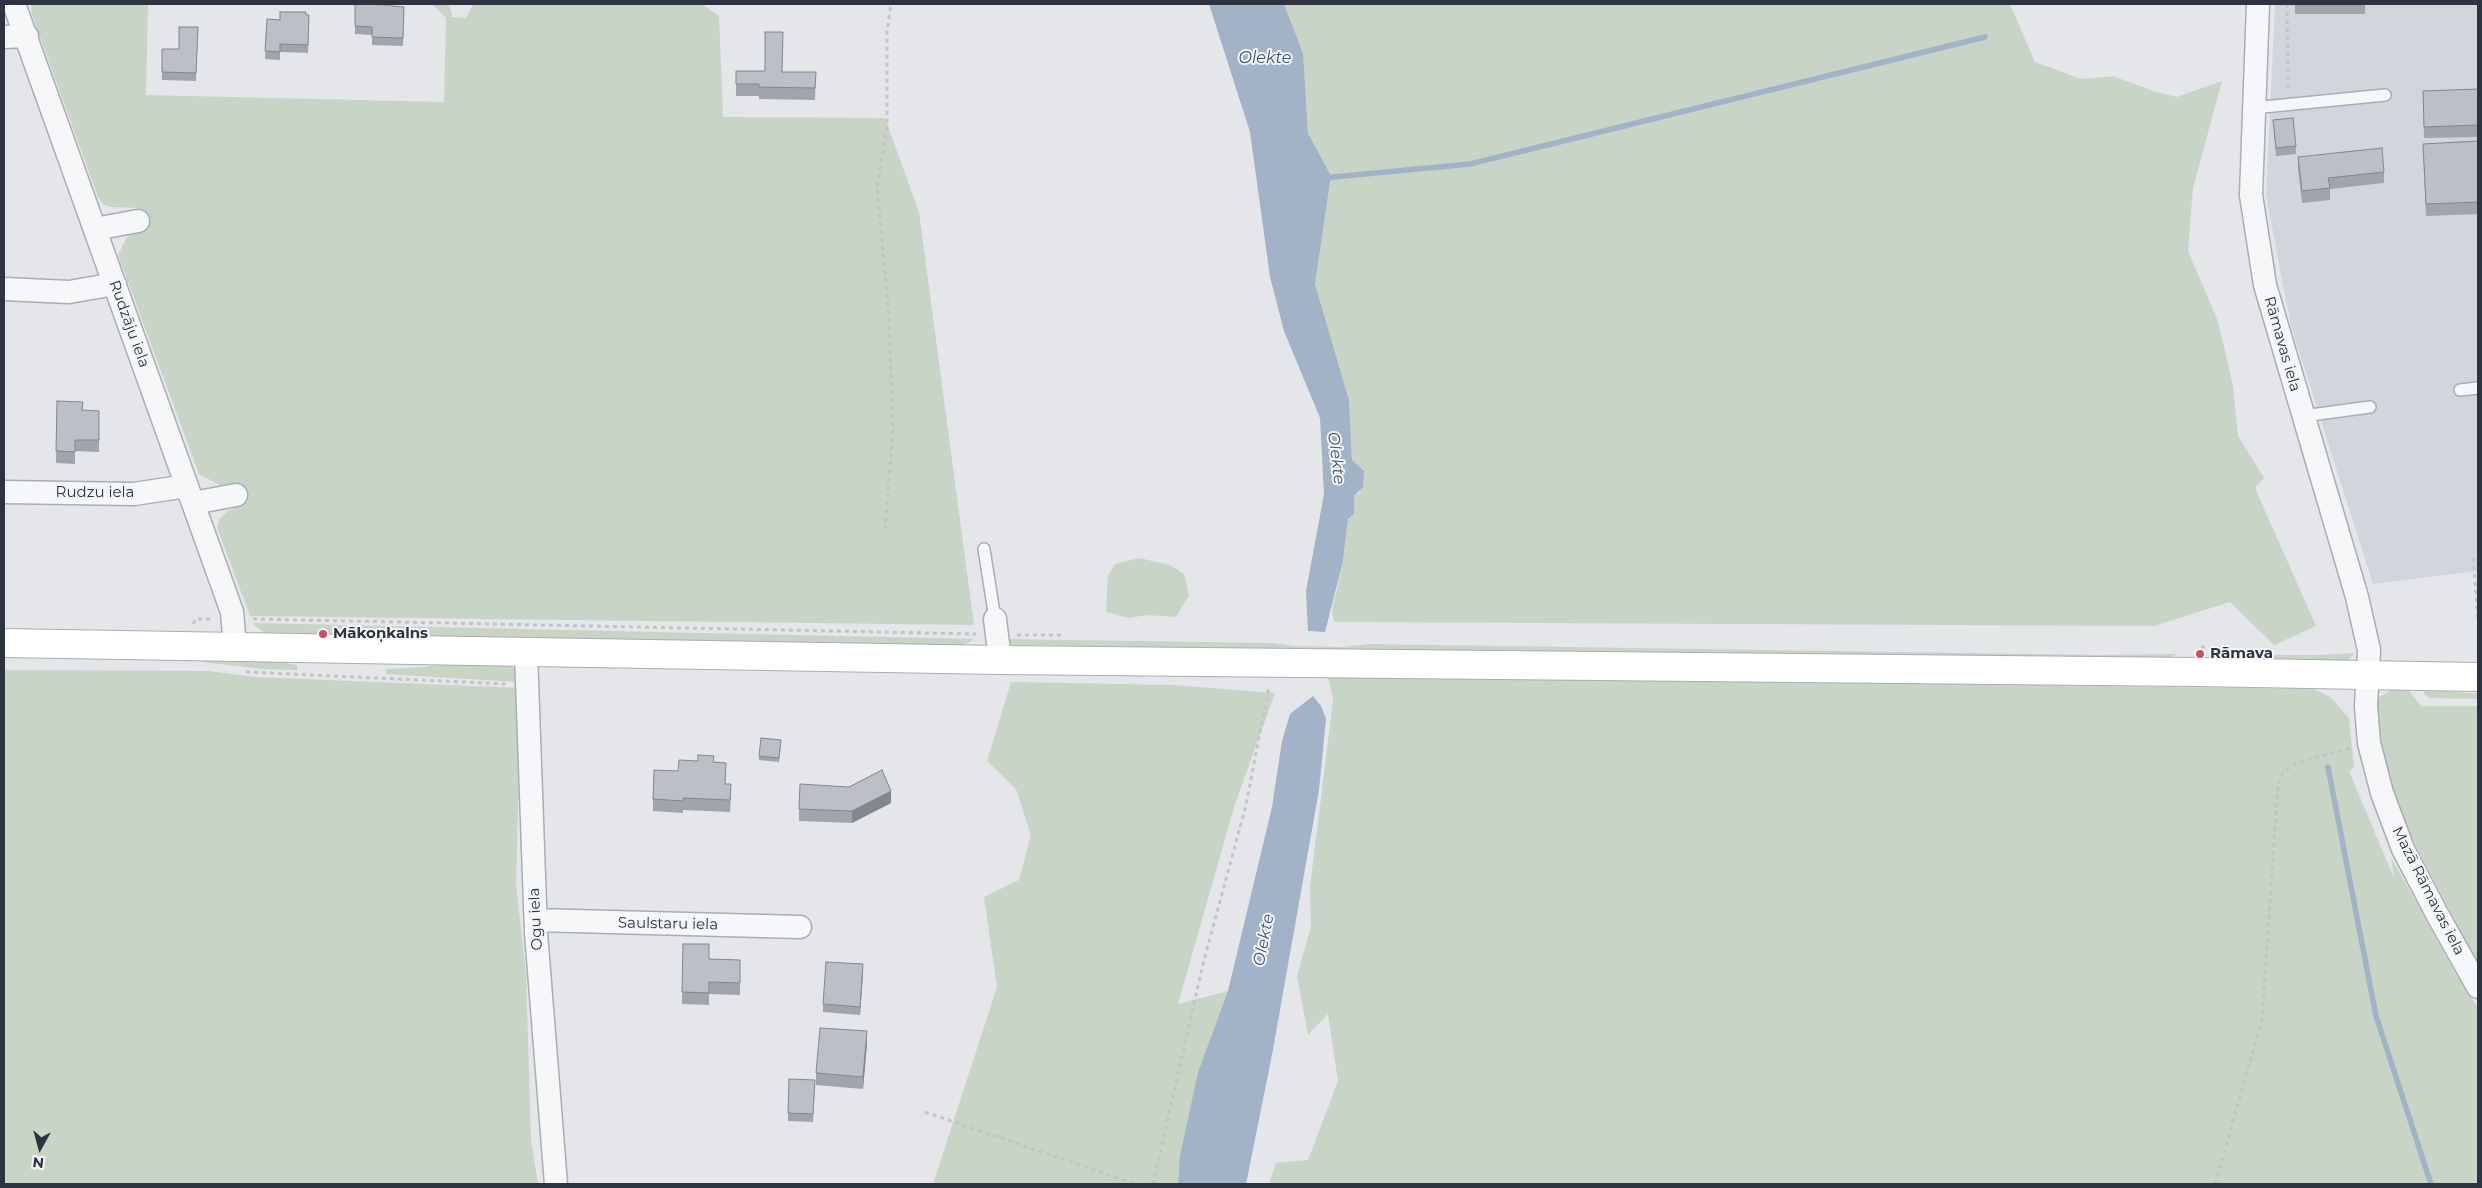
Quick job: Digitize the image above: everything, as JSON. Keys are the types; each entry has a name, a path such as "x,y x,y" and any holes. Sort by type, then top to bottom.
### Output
{"main road":[{"path":"4,643 526,653 997,638 1274,663 2478,677"}],"street":[{"name":"Rudzāju iela","path":"14,4 234,619 235,647"},
{"name":"Rāmavas iela","path":"2258,4 2251,195 2265,285 2357,597 2369,650 2368,675"},
{"path":"4,37 27,36"},
{"path":"95,229 138,221"},
{"path":"4,289 69,292 115,284"},
{"name":"Rudzu iela","path":"4,492 236,495"},
{"name":"Ogu iela","path":"526,653 536,920 556,1184"},
{"name":"Mazā Rāmavas iela","path":"2368,675 2366,706 2369,743 2382,793 2403,849 2478,986"},
{"name":"Saulstaru iela","path":"536,920 800,927"}],"lane":[{"path":"2253,108 2385,95"},
{"path":"2460,390 2478,388"},
{"path":"2303,416 2370,407"},
{"path":"984,549 997,638"}],"path":[{"path":"884,529 893,430 889,318 877,187 887,127 887,31 891,5 889,4"},
{"path":"2287,4 2288,104"},
{"path":"2473,558 2478,619"},
{"path":"192,646 192,626 196,619 997,638 1066,636"},
{"path":"2194,647 2232,648"},
{"path":"1153,1184 1204,964 1246,805 1274,663"},
{"path":"2215,1184 2262,1020 2278,784 2283,772 2296,763 2369,743"},
{"path":"925,1112 1135,1184"}],"shaded area":[{"path":"2275,4 2478,4 2478,571 2373,584 2291,326 2266,196"}],"green space":[{"path":"31,4 148,4 146,95 444,102 446,18 432,4 448,4 452,13 451,17 466,18 473,4 702,4 719,16 723,117 885,118 919,212 974,625 250,616 217,527 220,519 228,511 238,507 236,485 220,485 199,474 118,255 127,237 143,229 139,208 111,207 103,204 98,197 32,15"},
{"path":"1284,4 2010,4 2035,62 2081,79 2113,76 2153,91 2177,97 2222,81 2193,188 2188,251 2218,321 2233,386 2238,436 2264,478 2255,488 2316,626 2274,645 2230,602 2154,626 1334,622 1332,611 1343,561 1348,519 1354,514 1354,496 1360,492 1352,460 1349,400 1315,284 1331,176 1308,133 1303,53"},
{"path":"1139,558 1170,565 1184,574 1189,595 1176,617 1147,615 1128,618 1106,612 1108,576 1115,564"},
{"path":"252,623 974,639 961,647 280,637 265,633"},
{"path":"1004,639 1272,643 1295,646 1343,647 1368,644 2101,655 2177,654 2170,658 2100,660 1012,645"},
{"path":"2232,652 2249,655 2355,653 2346,662 2289,663 2231,656"},
{"path":"250,657 297,665 297,670 262,669 202,662 197,659"},
{"path":"454,661 508,662 518,672 519,682 386,674 386,669 425,667"},
{"path":"4,670 208,671 255,677 521,688 516,885 526,973 531,1140 538,1184 4,1184"},
{"path":"1328,675 2314,689 2330,697 2349,718 2354,768 2349,771 2394,878 2391,857 2455,972 2478,1008 2478,1184 1269,1184 1276,1163 1308,1160 1338,1081 1328,1014 1308,1035 1297,976 1311,927 1310,887 1333,700"},
{"path":"1011,682 1172,685 1275,693 1235,804 1178,1004 1228,991 1198,1072 1180,1155 1178,1184 933,1184 997,987 984,897 1019,880 1031,835 1016,789 987,761"},
{"path":"2407,688 2421,706 2478,706 2478,965 2415,844 2394,799 2380,739 2375,705 2379,697 2393,689"},
{"path":"2424,689 2478,694 2478,699 2429,698 2424,694"}],"water":[{"name":"Olekte","path":"1209,4 1284,4 1303,53 1308,133 1331,176 1315,284 1349,400 1352,460 1364,471 1363,487 1354,496 1354,514 1348,519 1343,561 1325,632 1308,631 1306,591 1324,494 1320,418 1284,331 1270,277 1250,132"},
{"name":"Olekte","path":"1313,696 1321,706 1326,719 1319,790 1272,1055 1246,1184 1178,1184 1180,1155 1198,1072 1228,991 1272,807 1282,741 1290,714"}],"building":[{"path":"355,4 404,7 403,38 372,37 372,27 355,26"},
{"path":"280,12 306,12 306,15 309,15 308,45 280,44 280,52 265,51 267,19 280,20"},
{"path":"179,27 198,27 196,73 162,72 162,49 179,49"},
{"path":"765,32 783,32 782,72 816,72 815,88 759,87 759,84 736,84 736,71 765,71"},
{"path":"2478,89 2478,125 2424,127 2423,91"},
{"path":"2293,118 2296,146 2276,148 2273,120"},
{"path":"2478,141 2478,202 2426,204 2423,144"},
{"path":"2382,148 2384,172 2328,178 2330,188 2302,191 2298,157"},
{"path":"57,401 83,402 82,410 99,411 99,440 75,440 75,452 56,451"},
{"path":"761,738 781,740 779,758 759,756"},
{"path":"698,755 714,756 713,762 726,763 725,784 731,784 730,800 683,798 683,801 653,799 654,770 678,771 679,760 698,761"},
{"path":"882,770 891,791 852,811 799,809 800,784 849,787"},
{"path":"683,944 709,944 709,959 740,960 740,983 709,982 709,993 682,992"},
{"path":"826,962 863,964 860,1007 823,1004"},
{"path":"820,1028 867,1031 863,1077 816,1073"},
{"path":"789,1079 815,1080 813,1114 788,1113"}],"waterway":[{"path":"1323,178 1470,164 1985,37"},
{"path":"2328,767 2376,1016 2431,1184"}],"place":[{"name":"Mākoņkalns","path":"323,634"},
{"name":"Rāmava","path":"2200,654"}]}
